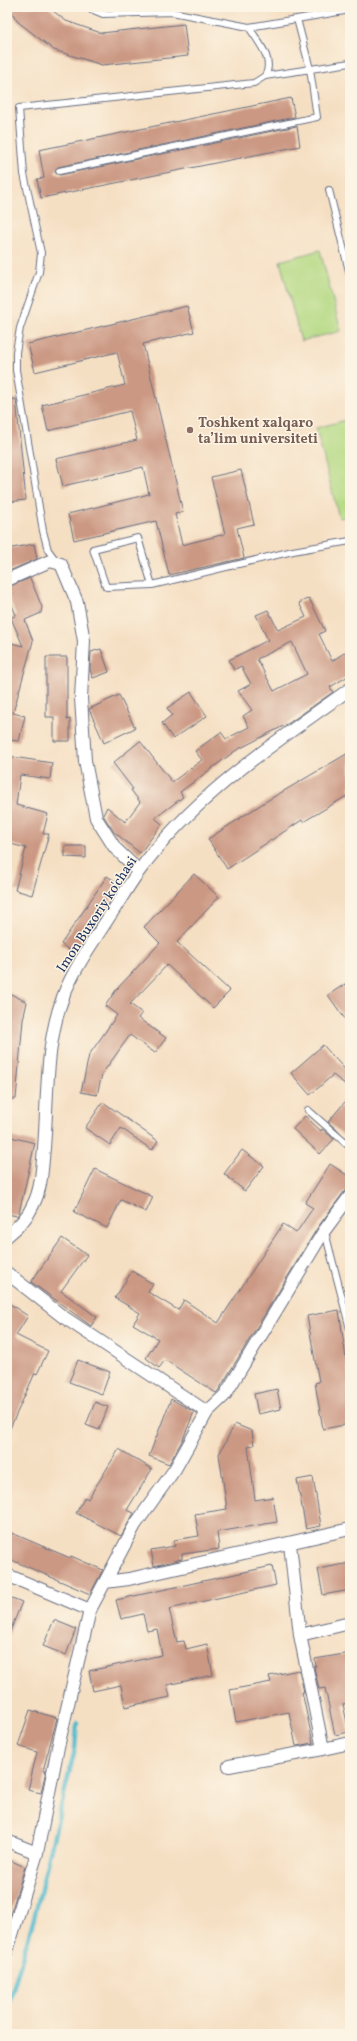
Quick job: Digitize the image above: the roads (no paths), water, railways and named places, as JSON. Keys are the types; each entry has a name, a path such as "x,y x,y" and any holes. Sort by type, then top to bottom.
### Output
{"street":[{"path":"7,580 50,561 62,564 76,602 84,640 81,698 85,761 96,818 115,848 139,871"},
{"name":"Imon Buxoriy ko'chasi","path":"7,1236 27,1215 33,1205 41,1179 50,1047 54,1025 62,1001 84,955 139,871 192,812 221,784 252,758 350,689"},
{"path":"7,1951 36,1853 58,1747 90,1610 135,1525 175,1469 207,1412 225,1395 324,1231 350,1196"},
{"path":"7,1273 62,1316 207,1412"},
{"path":"105,1582 129,1579 290,1544 350,1529"},
{"path":"290,1544 300,1635 318,1750"},
{"path":"7,1576 90,1610"},
{"path":"300,1635 350,1622"},
{"path":"229,1766 350,1743"},
{"path":"7,1841 36,1853"}],"lane":[{"path":"86,7 103,14 172,10 249,27 350,10"},
{"path":"59,171 317,117 310,69 297,19"},
{"path":"249,27 268,59 269,68 265,76"},
{"path":"58,564 48,550 43,531 16,370 16,352 20,328 39,272 41,253 24,174 19,108 254,83 265,76 350,63"},
{"path":"329,190 350,275"},
{"path":"152,586 138,538 93,549 106,587 152,586 293,551 350,542"},
{"path":"308,1110 350,1147"},
{"path":"324,1231 350,1329"}],"waterway":[{"path":"7,2009 34,1918 75,1749 77,1723"}],"place":[{"name":"Toshkent xalqaro ta’lim universiteti","path":"190,430"}]}
